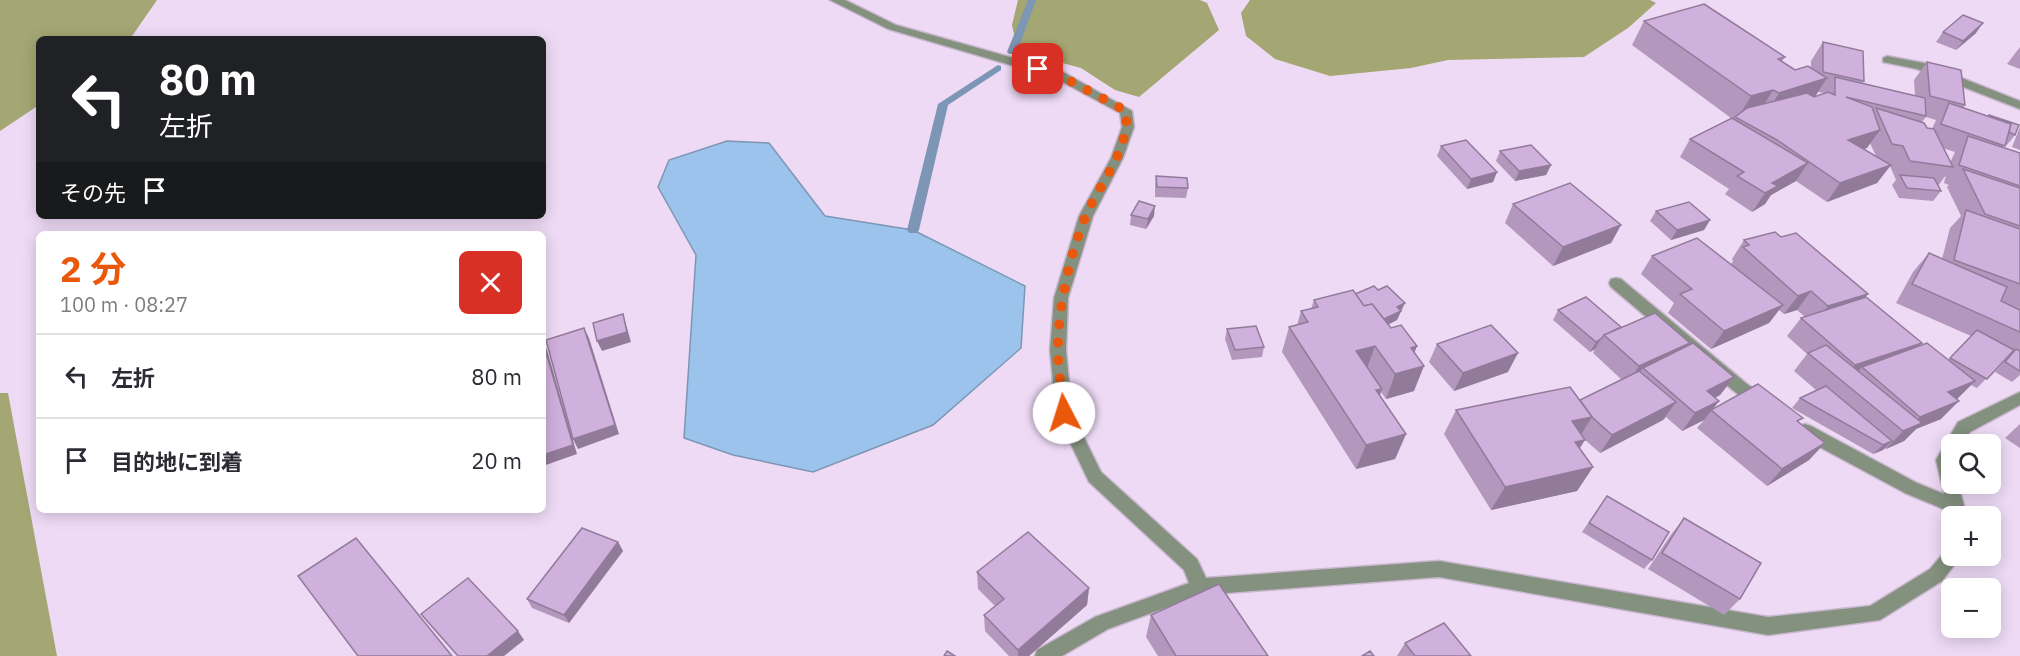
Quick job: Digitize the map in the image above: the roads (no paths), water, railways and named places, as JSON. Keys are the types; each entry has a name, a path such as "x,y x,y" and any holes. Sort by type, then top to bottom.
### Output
{"street":[{"path":"836,0 892,27 1059,75 1126,111 1128,127 1117,158 1086,216 1061,298 1058,350 1064,413 1095,477 1191,565 1200,587"},
{"path":"1887,60 1920,66 2020,105"},
{"path":"1616,283 1741,388 1771,408"},
{"path":"1960,434 1964,427 2020,398"},
{"path":"1790,422 1947,506"},
{"path":"1044,656 1102,623 1200,587 1439,568 1768,626 1873,614 1936,575 1944,566"}],"water":[{"path":"727,141 769,143 825,216 913,230 1025,286 1021,348 933,425 813,472 733,455 684,438 696,255 658,187 669,160"}],"waterway":[{"path":"1012,52 1032,0"},
{"path":"913,230 943,104 998,68"}]}
